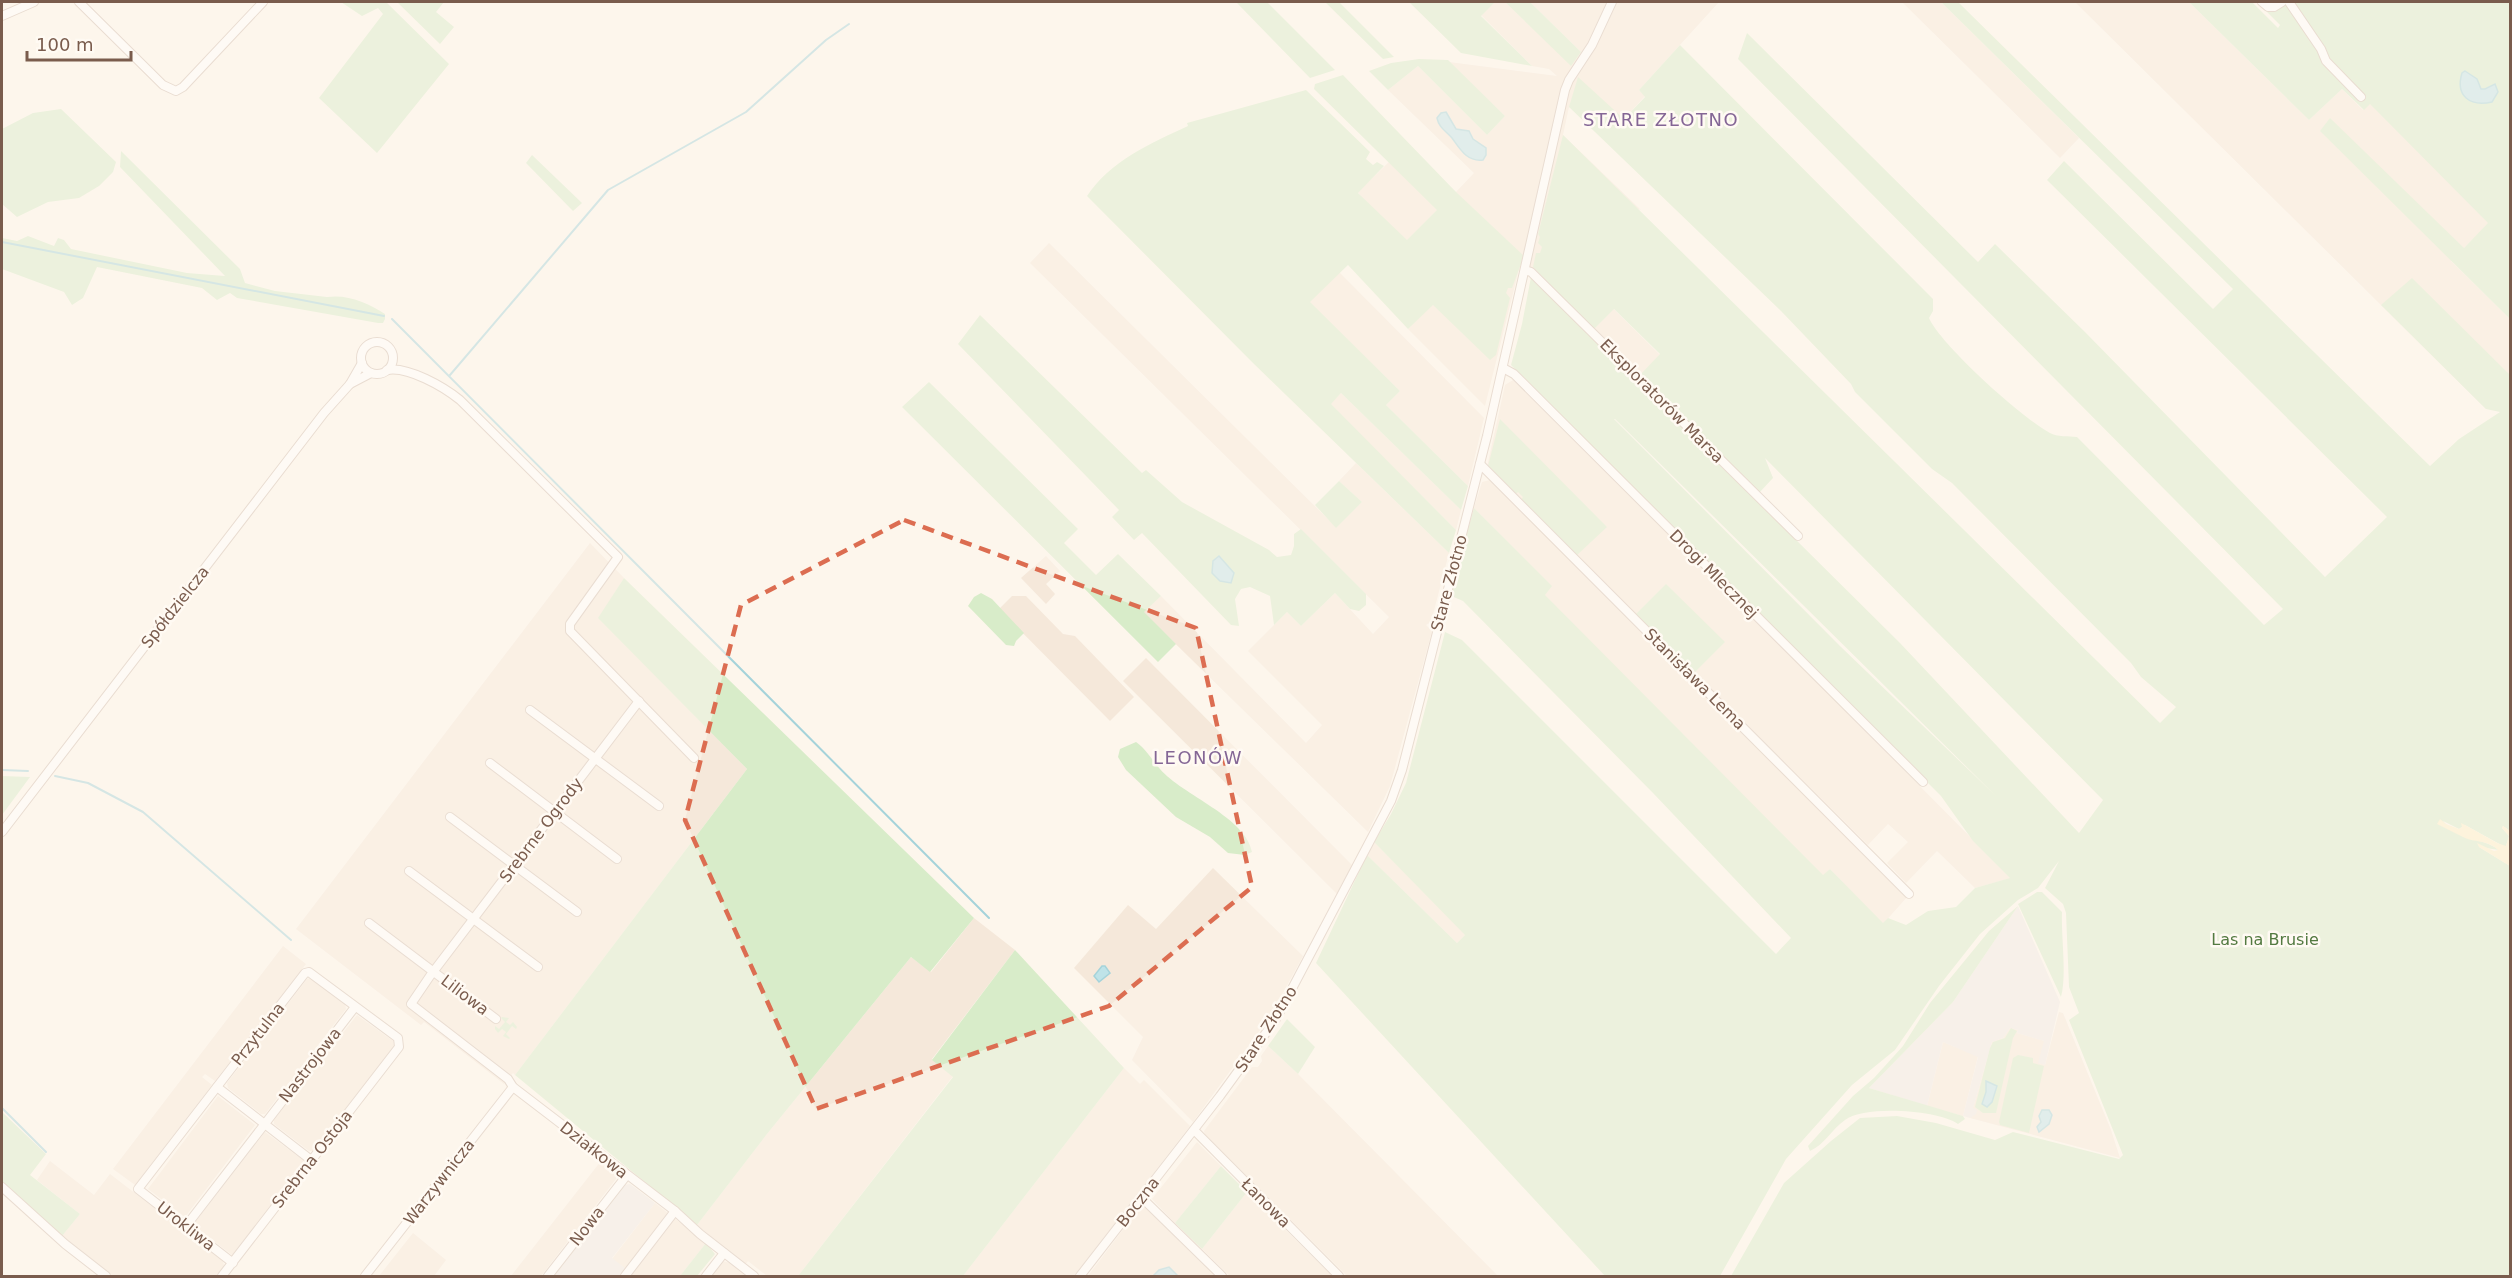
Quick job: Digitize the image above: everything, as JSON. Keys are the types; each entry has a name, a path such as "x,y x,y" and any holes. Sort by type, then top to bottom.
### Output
{"street":[{"path":"2,16 34,2"},
{"path":"79,2 163,85 176,91 183,87 263,2"},
{"name":"Stare Złotno","path":"1195,1129 1276,1019 1391,801 1402,770 1480,464 1565,90 1589,50 1612,2"},
{"path":"2262,2 2268,7 2274,7 2282,2"},
{"path":"2289,2 2321,49 2326,61 2361,97"},
{"name":"Eksploratorów Marsa","path":"1525,270 1531,272 1798,536"},
{"path":"350,384 362,363 362,353 373,343 387,347 392,360 403,370 450,392 460,400 618,557 569,628 694,758"},
{"path":"387,370 392,360"},
{"path":"362,363 371,373"},
{"name":"Drogi Mlecznej","path":"1503,368 1514,374 1923,782"},
{"path":"350,384 371,373 403,370"},
{"name":"Spółdzielcza","path":"2,832 324,413 350,384"},
{"name":"Stanisława Lema","path":"1480,464 1909,894"},
{"name":"Srebrne Ogrody","path":"513,1087 508,1079 411,1004 433,971 639,701"},
{"path":"530,710 658,807"},
{"path":"490,763 617,859"},
{"path":"450,817 577,912"},
{"path":"409,871 537,967"},
{"name":"Liliowa","path":"369,923 496,1019"},
{"name":"Przytulna","path":"138,1189 307,972 400,1041"},
{"name":"Nastrojowa","path":"186,1226 355,1007"},
{"name":"Srebrna Ostoja","path":"222,1276 399,1047 400,1041"},
{"path":"217,1087 311,1160"},
{"name":"Działkowa","path":"513,1087 675,1211 724,1254 754,1276"},
{"name":"Warzywnicza","path":"365,1276 513,1087"},
{"name":"Boczna","path":"1080,1276 1195,1129"},
{"name":"Łanowa","path":"1195,1129 1339,1276"},
{"name":"Nowa","path":"548,1276 627,1175"},
{"path":"2,1187 64,1244 106,1276"},
{"name":"Urokliwa","path":"138,1189 233,1263"},
{"path":"1141,1197 1222,1276"},
{"path":"625,1276 675,1211"},
{"path":"706,1276 724,1254"}],"highlighted area":[{"path":"904,520 1196,628 1252,887 1109,1006 816,1109 685,820 741,605"}],"shaded area":[{"path":"1495,2 1505,2 1571,65 1581,52 1530,2 1719,2 1639,90 1645,96 1624,119 1569,107 1563,135 1641,210 1553,177 1538,234 1763,457 1773,478 1640,375 1529,267 1520,265 1485,406 1408,329 1432,304 1358,192 1390,161 1456,192 1474,173 1388,90 1418,66 1487,135 1505,116 1449,62 1557,76 1549,69 1532,66 1481,15"},
{"path":"1902,2 1941,2 2079,138 2060,158"},
{"path":"2075,2 2189,2 2309,120 2342,89 2363,110 2370,103 2489,223 2451,261 2510,319 2510,381 2486,409"},
{"path":"1049,243 1336,527 1362,502 1339,481 1356,463 1449,553 1431,622 1426,625 1432,631 1390,786 1368,832 1143,612 1161,596 1306,743 1322,725 1248,651 1287,612 1301,626 1335,593 1373,634 1389,617 1030,263"},
{"path":"1339,272 1484,418 1468,486 1386,405 1400,391 1309,302"},
{"path":"1513,380 1659,523 2011,878 1975,888 1937,851 1906,883 1887,863 1908,842 1888,824 1868,845 1487,467 1505,385"},
{"path":"1341,393 1461,510 1456,530 1330,404"},
{"path":"1490,480 1908,896 1883,924 1830,869 1823,876 1544,595 1551,586 1474,508 1482,482"},
{"path":"590,543 624,578 599,618 747,769 515,1075 513,1073 504,1084 424,1022 421,1025 296,929"},
{"path":"1046,556 1060,571 1046,584 1055,594 1046,604 1021,578"},
{"path":"1012,596 1026,596 1063,634 1075,636 1134,697 1110,721 999,609"},
{"path":"1146,658 1353,866 1338,895 1123,681"},
{"path":"1374,842 1466,934 1457,943 1367,855"},
{"path":"1213,868 1303,956 1271,1015 1193,1122 1132,1060 1143,1037 1074,968 1128,905 1156,929"},
{"path":"2018,906 2060,1002 2045,1065 2038,1063 2044,1041 2017,1033 2018,1030 2010,1028 2003,1038 1992,1042 1973,1108 1977,1110 1976,1114 1970,1118 1963,1116 1978,1057 1943,1042 1927,1106 1869,1088 1953,1002"},
{"path":"974,918 1015,950 932,1059 953,1076 798,1276 767,1276 748,1261 745,1265 697,1225 767,1134 911,957 931,972"},
{"path":"283,946 306,964 215,1081 205,1074 202,1077 212,1085 135,1185 113,1169"},
{"path":"311,978 345,1004 346,1009 265,1114 261,1114 228,1088 227,1083 307,979"},
{"path":"2059,1012 2063,1013 2111,1130 2120,1158 1970,1118 1992,1042 2003,1038 2010,1028 2018,1030 2017,1033 2045,1041 2039,1063 2045,1065"},
{"path":"357,1015 393,1041 394,1046 313,1151 309,1151 274,1124 274,1120"},
{"path":"1943,1042 1978,1056 1963,1116 1927,1106"},
{"path":"1268,1046 1498,1276 1347,1276 1205,1135 1204,1131 1252,1067 1258,1067 1262,1061 1261,1056"},
{"path":"1124,1068 1140,1084 1144,1080 1190,1126 1074,1276 963,1276"},
{"path":"218,1096 255,1125 185,1217 148,1189"},
{"path":"265,1132 303,1160 303,1163 232,1255 193,1225"},
{"path":"1197,1142 1221,1166 1175,1223 1152,1199"},
{"path":"50,1161 94,1195 110,1174 223,1261 224,1266 216,1276 113,1276 62,1236 80,1214 37,1180"},
{"path":"601,1161 616,1172 616,1179 541,1276 511,1276"},
{"path":"630,1184 655,1203 612,1258 626,1269 620,1276 554,1276 624,1185"},
{"path":"1247,1192 1332,1276 1230,1276 1202,1249"},
{"path":"655,1203 669,1214 626,1269 612,1259"},
{"path":"1140,1207 1146,1208 1216,1276 1088,1276"},
{"path":"674,1218 706,1243 680,1276 629,1276"},
{"path":"413,1233 446,1260 434,1276 379,1276"},
{"path":"722,1261 731,1263 749,1276 710,1276"}],"green space":[{"path":"341,2 386,2 449,64 377,153 319,98 383,14 378,8 362,16"},
{"path":"397,2 444,2 436,12 454,27 440,44"},
{"path":"1236,2 1267,2 1335,70 1310,78"},
{"path":"1325,2 1339,2 1394,57 1383,59"},
{"path":"1409,2 1495,2 1481,16 1532,66 1461,53"},
{"path":"1505,2 1530,2 1581,52 1571,66"},
{"name":"Las na Brusie","path":"1941,2 1958,2 2430,466 2459,439 2500,412 2486,409 2381,305 2412,278 2510,375 2510,831 2503,826 2502,828 2509,836 2506,846 2465,825 2459,829 2443,821 2455,832 2499,850 2479,847 2510,866 2510,1276 1731,1276 1784,1183 1860,1118 1897,1116 1936,1123 1995,1140 2013,1132 2119,1159 2123,1155 2069,1020 2079,1013 2069,987 2066,913 2063,904 2045,888 2059,861 2038,888 2018,900 1980,934 1939,986 1895,1050 1852,1085 1786,1159 1720,1276 1605,1276 1316,963 1367,855 1457,943 1465,935 1374,842 1406,783 1445,632 1462,640 1776,954 1791,938 1653,793 1463,601 1449,595 1474,508 1552,586 1545,595 1823,875 1830,869 1883,923 1888,918 1906,925 1928,911 1956,907 1975,888 2010,878 1973,841 1941,796 1511,365 1531,277 1900,643 2079,833 2103,800 1765,458 1773,478 1759,493 1640,375 1660,354 1614,309 1594,329 1533,267 1536,253 1540,253 1542,247 1538,243 1540,237 1538,234 1563,135 2160,723 2176,707 2141,677 2131,663 1952,483 1932,469 1855,392 1851,384 1781,311 1569,107 1578,77 1624,119 1645,97 1639,90 1680,45 1933,299 1933,311 1929,318 1936,330 1965,362 2037,425 2053,434 2077,437 2264,625 2283,609 1738,59 1747,33 1978,262 1995,244 2085,332 2325,577 2387,517 2047,180 2064,161 2213,309 2233,289","holes":["1615,419 1997,797 1840,646"]},
{"path":"2189,2 2252,2 2278,28 2280,25 2257,2 2510,2 2510,319 2320,131 2330,118 2464,248 2488,223 2370,104 2364,110 2342,89 2309,120"},
{"path":"1419,59 1448,60 1505,116 1487,135 1418,66 1388,90 1369,71 1391,63"},
{"path":"1343,75 1456,192 1524,256 1512,288 1508,288 1506,293 1510,298 1496,355 1490,360 1433,305 1408,329 1348,265 1310,302 1400,391 1386,405 1468,486 1461,510 1341,393 1331,404 1456,530 1449,553 1253,363 1087,196 1096,184 1119,163 1146,146 1188,126 1187,123 1306,90 1370,152 1366,159 1373,165 1377,162 1384,166 1358,193 1407,240 1437,210 1314,89 1315,84"},
{"path":"61,109 116,162 113,172 99,186 79,198 48,202 17,217 2,204 2,129 33,113"},
{"path":"121,151 240,269 245,283 275,291 358,300 385,314 383,323 237,298 230,293 217,300 202,288 97,267 83,298 72,305 64,292 2,269 2,238 17,241 28,236 54,246 58,238 64,240 71,249 187,273 225,276 120,167"},
{"path":"532,155 582,203 573,211 526,163"},
{"path":"980,315 1142,473 1146,470 1182,502 1269,550 1277,557 1291,555 1294,534 1301,529 1366,594 1366,605 1359,611 1350,609 1335,593 1301,626 1287,612 1274,625 1270,596 1250,587 1241,589 1235,599 1239,626 1231,625 1142,533 1134,540 1112,517 1119,510 958,344"},
{"path":"929,382 1078,529 1064,543 1096,575 1118,554 1161,596 1144,612 1176,644 1158,662 902,407"},
{"path":"1500,419 1607,527 1576,556 1521,500 1523,497 1518,492 1516,494 1488,466"},
{"path":"1339,481 1362,502 1336,528 1315,505"},
{"path":"624,578 974,918 930,972 911,957 767,1134 697,1225 515,1075 747,769 598,618"},
{"path":"1666,584 1725,642 1695,672 1636,614"},
{"path":"981,593 992,599 1024,633 1014,646 1006,645 968,606 974,597"},
{"path":"1136,742 1170,779 1226,817 1238,828 1247,839 1252,852 1245,855 1228,853 1210,837 1176,817 1126,770 1118,757 1120,749"},
{"path":"2,776 30,777 2,815"},
{"path":"2037,892 2042,892 2062,912 2064,967 2061,997 2018,904"},
{"path":"2018,906 1953,1002 1869,1088 1963,1116 1965,1119 1958,1124 1935,1115 1901,1111 1868,1112 1845,1120 1820,1145 1810,1151 1808,1146 1853,1096 1874,1078 1903,1046 1930,1003 1989,931"},
{"path":"1015,950 1124,1068 963,1276 798,1276 953,1077 932,1060"},
{"path":"502,1017 509,1018 506,1022 510,1025 513,1022 517,1027 516,1029 512,1026 506,1034 509,1039 503,1036 506,1032 502,1029 498,1033 495,1029 495,1026 499,1029 505,1022"},
{"path":"1287,1019 1315,1047 1298,1074 1268,1046"},
{"path":"2011,1028 2017,1031 2013,1038 1996,1113 1983,1113 1975,1107 1990,1048 1993,1042 2005,1038"},
{"path":"2018,1055 2033,1058 2033,1063 2044,1066 2029,1133 2000,1125 1999,1122 2013,1058"},
{"path":"2,1112 46,1154 30,1175 80,1214 62,1236 2,1181"},
{"path":"1221,1166 1247,1192 1202,1249 1175,1223"},
{"path":"706,1243 715,1254 697,1276 680,1276"}],"sand":[{"path":"2440,819 2459,829 2462,827 2461,823 2506,846 2509,836 2502,828 2503,826 2510,831 2510,866 2479,847 2477,843 2494,851 2498,850 2494,847 2467,839 2437,824"}],"water":[{"path":"2465,71 2477,79 2481,89 2495,84 2498,92 2492,102 2477,103 2466,98 2460,81"},
{"path":"1446,112 1456,129 1469,131 1473,139 1486,148 1483,160 1473,159 1464,154 1441,127 1437,118 1441,113"},
{"path":"1219,556 1234,573 1231,583 1220,581 1212,573 1213,561"},
{"path":"1102,966 1105,966 1110,973 1099,982 1094,976"},
{"path":"1986,1081 1997,1086 1992,1102 1987,1107 1982,1104 1986,1092"},
{"path":"2042,1110 2049,1110 2052,1115 2049,1124 2039,1132 2037,1127 2041,1122 2039,1116"},
{"path":"1169,1267 1176,1276 1153,1276 1159,1270"}],"waterway":[{"path":"450,375 608,190 746,112 826,40 849,24"},
{"path":"2,242 384,316"},
{"path":"392,319 989,918"},
{"path":"2,770 28,771"},
{"path":"55,776 88,783 143,812 291,940"},
{"path":"2,1108 46,1152"}],"district":[{"name":"STARE ZŁOTNO","path":"1661,119"},
{"name":"LEONÓW","path":"1198,757"}]}
